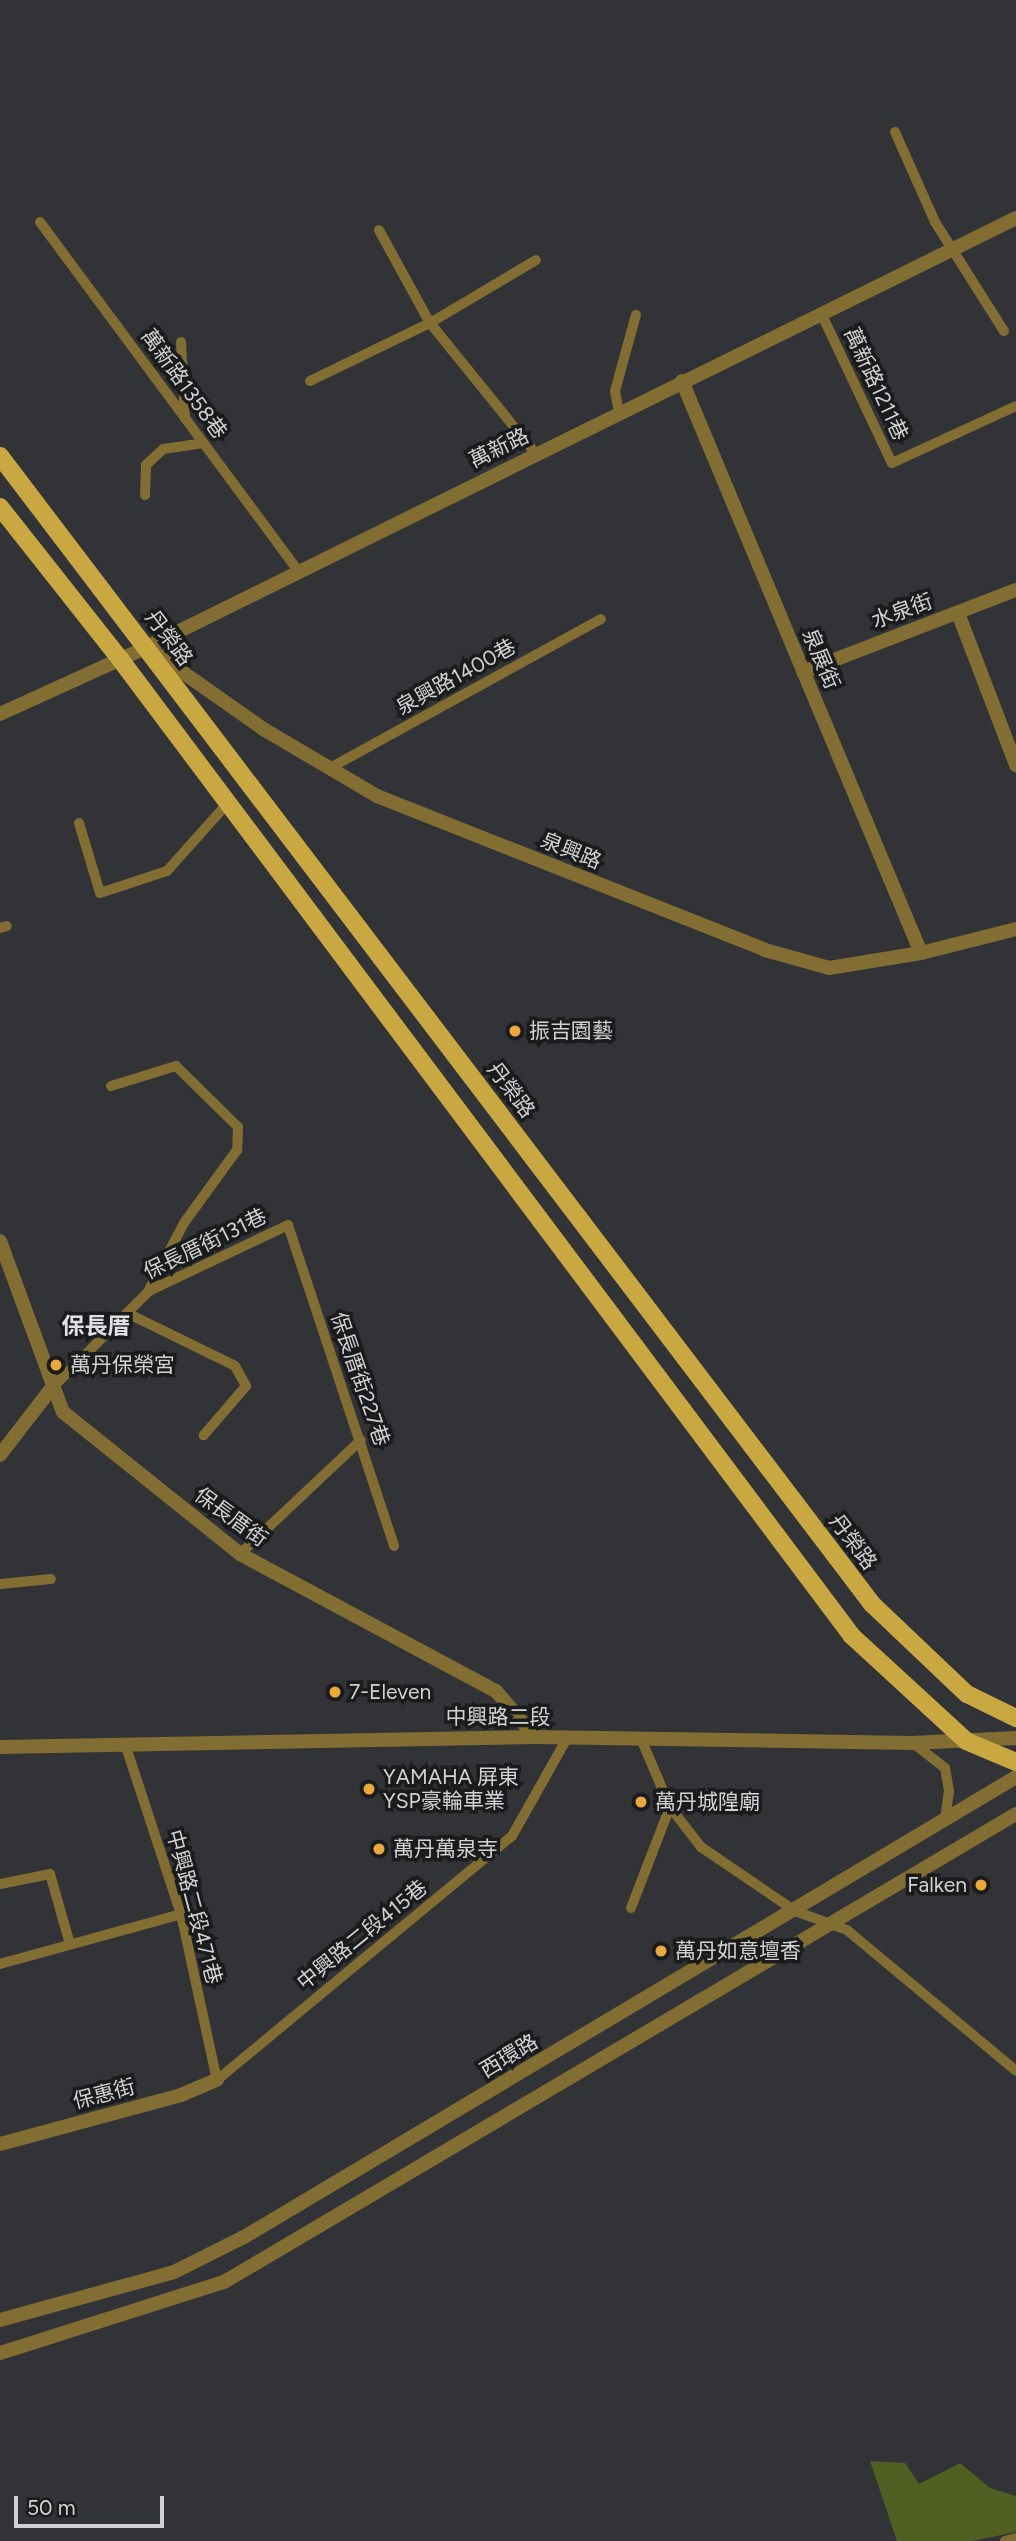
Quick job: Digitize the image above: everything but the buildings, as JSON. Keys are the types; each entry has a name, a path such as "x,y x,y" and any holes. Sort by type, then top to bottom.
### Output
{"main road":[{"name":"丹榮路","path":"0,456 872,1605 967,1694 1016,1718"},
{"path":"0,507 120,659 226,805 552,1231 852,1636 966,1741"},
{"path":"552,1231 575,1212"},
{"name":"中興路二段","path":"966,1741 1016,1762"}],"street":[{"name":"萬新路","path":"0,715 147,647 297,569 1016,218"},
{"name":"泉展街","path":"682,381 921,953"},
{"name":"水泉街","path":"803,671 1016,590"},
{"path":"958,613 1016,765"},
{"name":"泉興路","path":"147,647 265,730 377,796 765,950 829,968 921,953 1016,929"},
{"name":"保長厝街","path":"0,1241 51,1389 63,1412 240,1554 496,1691 535,1737"},
{"path":"0,1455 51,1389"},
{"name":"中興路二段","path":"0,1747 126,1747 535,1737 566,1740 912,1743 1016,1738"},
{"name":"西環路","path":"0,2320 174,2272 244,2237 1016,1777"},
{"path":"0,2353 224,2282 1016,1814"},
{"name":"保惠街","path":"0,2144 181,2095 218,2080"}],"lane":[{"path":"895,132 934,222 1004,331"},
{"name":"萬新路1358巷","path":"40,222 297,569"},
{"path":"380,230 430,323 536,453"},
{"path":"310,381 430,323 536,260"},
{"name":"萬新路1211巷","path":"821,313 892,463 1016,406"},
{"path":"619,412 615,391 636,315"},
{"path":"181,342 185,418"},
{"path":"145,495 146,465 163,449 204,443"},
{"name":"泉興路1400巷","path":"330,768 601,619"},
{"path":"79,823 100,893 167,871 226,805"},
{"path":"111,1086 176,1066 238,1127 240,1139 229,1163 184,1223 149,1291"},
{"name":"保長厝街131巷","path":"51,1389 149,1291 288,1225"},
{"name":"保長厝街227巷","path":"288,1225 394,1546"},
{"path":"127,1313 235,1366 246,1386 204,1435"},
{"path":"240,1554 361,1440"},
{"path":"0,1584 51,1579"},
{"name":"中興路二段415巷","path":"218,2080 512,1836 566,1740"},
{"path":"642,1741 670,1807 701,1847 795,1911 825,1925 847,1930 1016,2071"},
{"path":"912,1743 945,1768 949,1791 945,1820"},
{"name":"中興路二段471巷","path":"126,1747 181,1914 218,2080"},
{"path":"631,1909 670,1807"},
{"path":"0,1884 50,1874 70,1944"},
{"path":"0,1964 181,1914"},
{"path":"1005,2541 1016,2538"}],"green space":[{"path":"870,2461 905,2463 919,2484 960,2463 990,2488 1016,2496 1016,2532 972,2541 897,2541"}],"place":[{"name":"振吉園藝","path":"515,1031"},
{"name":"萬丹保榮宮","path":"56,1365"},
{"name":"7-Eleven","path":"335,1692"},
{"name":"YAMAHA 屏東 YSP豪輪車業","path":"369,1789"},
{"name":"萬丹城隍廟","path":"641,1802"},
{"name":"萬丹萬泉寺","path":"379,1849"},
{"name":"Falken","path":"981,1885"},
{"name":"萬丹如意壇香","path":"661,1951"}],"district":[{"name":"保長厝","path":"96,1326"}]}
